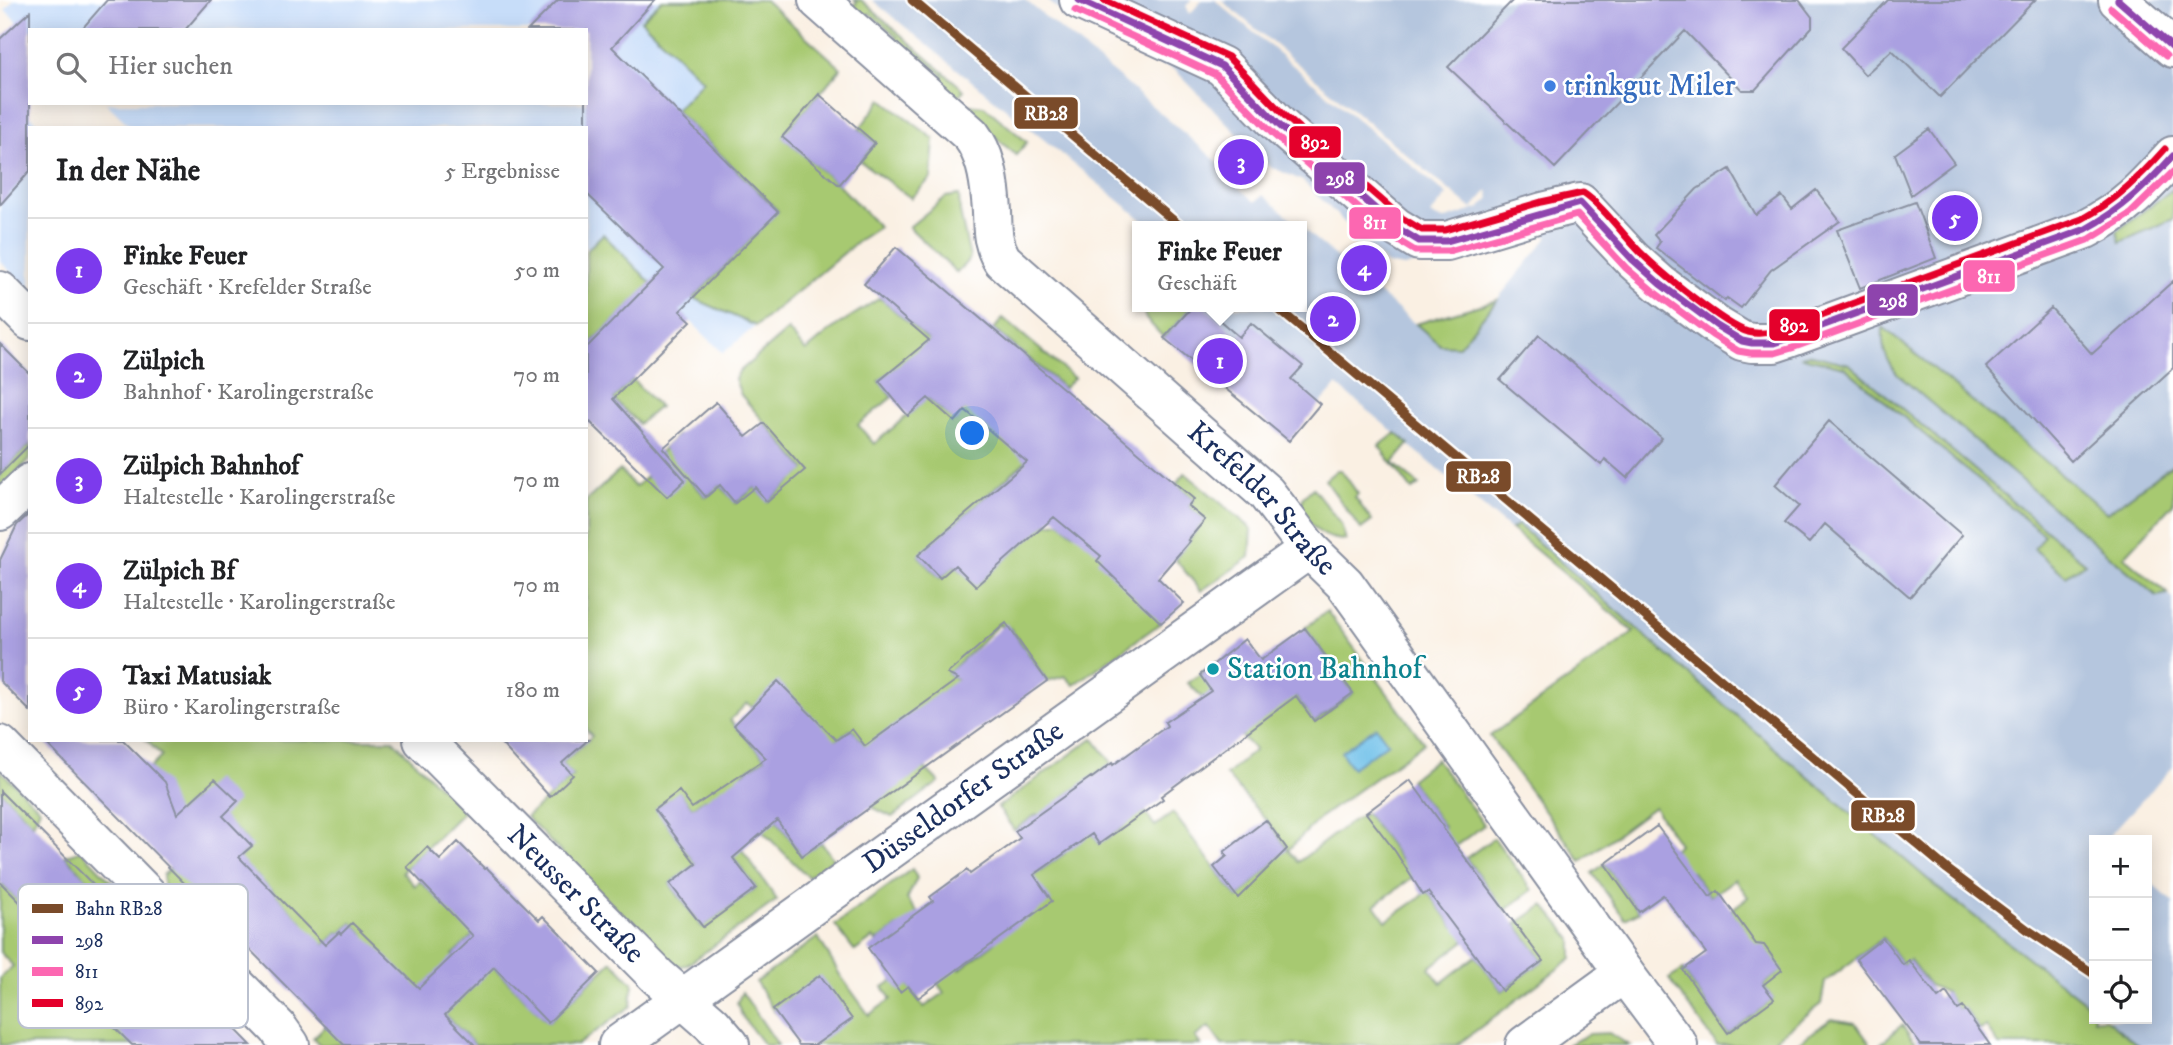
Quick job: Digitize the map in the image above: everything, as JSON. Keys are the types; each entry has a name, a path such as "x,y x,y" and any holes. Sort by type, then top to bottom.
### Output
{"street":[{"name":"Krefelder Straße","path":"818,0 971,135 981,149 991,198 993,240 1002,260 1266,493 1309,549 1345,584 1624,974 1678,1045"},
{"path":"1079,0 1222,66 1279,125 1396,227 1419,241 1447,241 1580,203 1633,260 1660,284 1742,341 1763,344 1789,338 2063,238 2105,220 2147,186 2173,156"},
{"path":"2118,0 2173,48"},
{"path":"0,292 28,319"},
{"path":"0,511 28,485"},
{"name":"Düsseldorfer Straße","path":"618,1045 1309,549"},
{"name":"Neusser Straße","path":"425,742 682,999 712,1024 730,1045"},
{"path":"0,745 137,884"},
{"path":"1525,1045 1624,974"},
{"path":"248,997 278,1028 290,1045"}],"shaded area":[{"path":"14,0 662,0 642,20 861,239 723,353 603,235 588,249 588,126 130,126 108,105 588,105 588,28 28,28 28,32 5,10"},
{"path":"872,0 1025,0 1233,175 1230,180 1255,202 1263,195 1294,221 1144,221"},
{"path":"1047,0 1191,0 1186,6 1190,14 1202,0 1215,0 1447,195 1430,215 1443,220 1480,208 1490,198 1488,190 1472,209 1221,0 2173,0 2173,504 2124,557 2173,599 2173,767 2110,835 2089,835 2089,1021 1629,637 1633,632 1337,385 1320,404 1210,312 1307,312 1307,232 1440,345 1459,346 1549,236 1530,232 1404,267 1386,264 1303,181 1269,166 1175,70 1143,60 1090,17 1060,11"},
{"path":"0,86 41,126 28,126 28,290 0,261"},
{"path":"2152,883 2173,902 2173,1045 2118,1045 2093,1024 2152,1024"}],"green space":[{"path":"662,0 765,0 841,68 783,137 839,185 879,227 756,326 693,298 778,211 675,110 703,81 641,20"},
{"path":"855,0 861,0 964,90 954,101 936,85 943,76 915,52 907,60 891,44 897,37 869,13 862,19 851,9 857,2"},
{"path":"882,99 934,139 931,178 911,198 860,161 875,143 859,129"},
{"path":"970,105 984,106 1027,142 1016,155 965,111"},
{"path":"2173,189 2173,219 2120,242 2117,231"},
{"path":"959,195 970,258 957,273 909,227 946,197"},
{"path":"603,234 652,284 588,346 588,249"},
{"path":"880,298 931,342 879,381 892,397 858,425 874,444 915,409 925,396 955,421 971,402 997,436 1028,459 919,556 940,578 955,565 976,585 1045,524 1060,522 1073,533 1097,505 1161,623 1074,685 1065,676 1047,681 1010,628 1005,631 999,624 948,674 958,679 969,692 899,742 939,782 892,817 870,806 865,747 852,729 830,745 747,703 730,720 766,758 743,773 802,855 821,842 833,859 808,877 755,824 705,799 692,808 679,792 656,809 696,864 670,884 702,927 756,888 723,844 733,837 777,900 687,965 673,967 526,817 573,776 562,763 592,736 588,731 588,499 620,470 635,487 665,460 659,453 678,435 707,468 692,482 706,497 720,485 736,503 755,487 768,501 805,469 741,395 735,379 739,372 788,330 806,351 836,326"},
{"path":"1497,300 1459,346 1440,345 1416,324"},
{"path":"1144,312 1187,312 1164,338 1146,319"},
{"path":"1003,318 1074,378 1064,388 994,329"},
{"path":"1883,327 2107,513 2173,464 2173,504 2124,557 2168,594 2157,596 1897,374 1885,352"},
{"path":"1808,354 1849,364 2085,563 2066,576 2034,549 2044,535 1844,367 1802,357"},
{"path":"632,379 659,407 639,424 613,399"},
{"path":"1396,433 1409,444 1393,463 1419,485 1412,490 1379,446"},
{"path":"28,446 28,461 0,489 0,470 2,472"},
{"path":"1337,470 1341,470 1358,494 1355,497 1372,521 1361,529 1325,480"},
{"path":"1185,473 1252,529 1250,557 1201,591 1175,559 1204,520 1188,506 1194,499 1176,484"},
{"path":"1313,488 1341,524 1346,540 1331,538 1319,532 1300,510 1303,497"},
{"path":"1518,525 1938,888 2089,1005 2089,1024 2112,1024 2138,1045 1999,1045 1986,1027 1980,1030 1963,1007 1958,1010 1945,992 1929,985 1910,960 1903,965 1883,938 1825,982 1821,1004 1767,1045 1717,1045 1669,979 1683,970 1728,1033 1773,999 1763,985 1779,972 1780,968 1743,957 1731,910 1748,897 1735,879 1710,897 1692,872 1680,881 1663,857 1679,844 1654,807 1581,861 1490,736 1634,632 1511,529"},
{"path":"1327,611 1424,743 1321,817 1288,850 1298,862 1366,813 1401,860 1444,827 1410,780 1436,759 1484,825 1375,905 1386,921 1421,897 1426,889 1454,927 1495,897 1466,858 1494,838 1532,890 1429,968 1441,983 1476,956 1502,991 1543,961 1516,924 1544,905 1572,939 1572,958 1457,1045 1222,1045 1209,1027 1195,1037 1201,1045 809,1045 773,1010 756,982 818,937 840,975 869,1015 891,999 883,987 901,975 924,1007 944,993 898,927 876,942 873,938 855,951 835,925 912,869 917,878 907,899 960,969 994,943 1023,883 1065,853 1037,814 1014,830 998,807 1093,738 1112,763 1065,796 1099,843 1121,829 1141,806 1155,826 1173,813 1238,898 1287,848 1226,775 1255,750 1188,683 1215,663 1296,696 1315,721 1353,693 1305,628"},
{"path":"148,742 395,742 464,811 402,872 415,886 420,881 475,934 453,955 494,967 548,1022 612,961 633,983 631,1006 577,1045 475,1045 431,1001 364,1045 320,1045 313,1038 325,1026 364,935 352,923 341,934 338,932 302,968 303,923 256,875 247,884 163,884 163,875 170,869 238,859 249,848 248,842 233,827 216,824 192,800 168,824 150,768 162,756"},
{"path":"0,770 40,809 33,824 0,791"},
{"path":"81,850 113,884 92,884 65,856"},
{"path":"1605,864 1639,912 1625,919 1592,873"},
{"path":"3,885 18,900 18,1028 131,1028 137,1045 0,1045 0,978 13,966 0,952 0,888"},
{"path":"742,992 778,1045 764,1045 742,1016 737,1003"},
{"path":"1831,1019 1855,1023 1871,1045 1795,1045"},
{"path":"1902,1025 1917,1045 1879,1045"},
{"path":"1609,1033 1629,1045 1567,1045 1589,1034"}],"water":[{"path":"1376,727 1388,743 1352,768 1341,752"}],"building":[{"path":"107,0 211,0 187,28 83,28"},
{"path":"558,0 655,0 612,47 778,212 680,311 691,321 613,399 685,480 667,497 590,422 588,424 588,346 664,269 588,195 588,28 530,28"},
{"name":"trinkgut Miler","path":"1513,0 1799,0 1812,17 1812,27 1755,90 1742,90 1685,31 1555,168 1448,67"},
{"path":"1888,0 2035,0 1940,97 1892,50 1865,75 1841,48"},
{"path":"30,11 28,173 0,205 0,39"},
{"path":"819,94 875,143 839,185 782,137"},
{"path":"1929,129 1954,163 1911,195 1895,154"},
{"path":"1730,169 1756,215 1782,196 1792,209 1816,190 1840,221 1771,270 1741,308 1727,298 1725,301 1656,248 1660,242 1654,235 1697,189"},
{"path":"1915,202 1936,258 1860,288 1837,230"},
{"path":"896,247 1194,499 1188,506 1205,520 1158,578 1184,603 1161,623 1097,561 1101,556 1054,517 976,586 955,565 940,578 918,555 1027,462 965,410 955,422 928,398 908,416 879,381 929,340 864,284"},
{"path":"2173,281 2173,368 2071,461 1986,367 2051,308 2092,354"},
{"path":"1187,312 1210,312 1239,337 1251,323 1303,366 1291,379 1320,404 1289,441 1164,338"},
{"path":"1539,335 1662,438 1627,478 1605,459 1601,465 1500,380"},
{"path":"0,344 28,372 28,446 0,474"},
{"path":"716,402 746,437 764,423 805,470 767,502 755,487 735,503 720,485 706,497 663,448"},
{"path":"1829,421 1962,535 1910,597 1825,524 1809,543 1784,523 1799,506 1775,485"},
{"path":"28,515 28,709 0,681 0,560 17,525"},
{"path":"1006,623 1047,681 802,856 777,820 733,858 756,888 703,927 670,884 696,864 655,809 679,791 692,808 766,758 734,725 778,681 836,740 852,729 865,746 958,679 947,674"},
{"path":"1305,628 1353,693 1314,721 1296,696 1161,796 1163,799 1099,844 1092,834 1034,875 1052,901 918,998 908,986 900,992 868,948 933,901 930,897 967,870 970,874 1020,838 1015,831 1091,777 1112,763 1113,765 1167,726 1165,722 1211,691 1200,675 1245,639 1261,660"},
{"path":"45,742 125,742 165,782 177,814 215,779 238,801 223,816 252,846 239,857 325,945 352,923 419,988 473,936 407,867 427,847 440,860 458,842 539,920 543,916 599,973 548,1023 494,967 445,1015 475,1045 344,1045 248,948 248,884 185,884"},
{"path":"500,742 586,742 562,763 573,775 550,797"},
{"path":"1410,780 1543,961 1502,991 1428,892 1423,895 1395,851 1366,813"},
{"path":"0,791 92,884 18,884 18,900 0,882"},
{"path":"1266,820 1287,849 1238,898 1214,867 1227,856 1224,852"},
{"path":"1657,826 1710,897 1718,891 1756,944 1764,945 1782,970 1763,985 1774,999 1728,1033 1683,970 1706,953 1663,895 1639,912 1605,864"},
{"path":"1883,938 1903,965 1909,960 1938,998 1946,992 1958,1010 1963,1007 1990,1045 1921,1045 1856,959"},
{"path":"820,975 852,1019 815,1045 799,1045 773,1010"},
{"path":"115,1028 234,1028 251,1045 132,1045"}],"rail line":[{"name":"RB28","path":"912,0 1174,221"},
{"name":"RB28","path":"1282,312 1947,869 2028,930 2089,971"}],"transit line":[{"name":"298","path":"1079,0 1222,66 1279,125 1396,227 1419,241 1447,241 1580,203 1633,260 1660,284 1717,326 1742,341 1752,343 1774,343 1789,338 2086,229 2133,196 2173,156"},
{"name":"892","path":"1104,0 1228,57 1286,117 1402,218 1422,230 1445,230 1541,202 1583,193 1606,213 1640,252 1676,284 1708,309 1737,327 1753,333 1786,328 2082,219 2126,188 2165,149"},
{"name":"298","path":"2118,0 2173,48"},
{"name":"811","path":"2111,8 2166,56"},
{"name":"811","path":"1075,10 1216,75 1272,133 1389,235 1415,251 1449,251 1577,215 1626,268 1654,292 1712,335 1738,351 1750,353 1775,353 1792,348 2090,239 2130,214 2173,172"}],"place":[{"name":"trinkgut Miler","path":"1550,86"},
{"name":"Zülpich Bahnhof","path":"1241,162"},
{"name":"Taxi Matusiak","path":"1955,218"},
{"name":"Zülpich Bf","path":"1364,268"},
{"name":"Zülpich","path":"1333,319"},
{"name":"Finke Feuer","path":"1220,361"},
{"name":"Station Bahnhof","path":"1213,669"}]}
